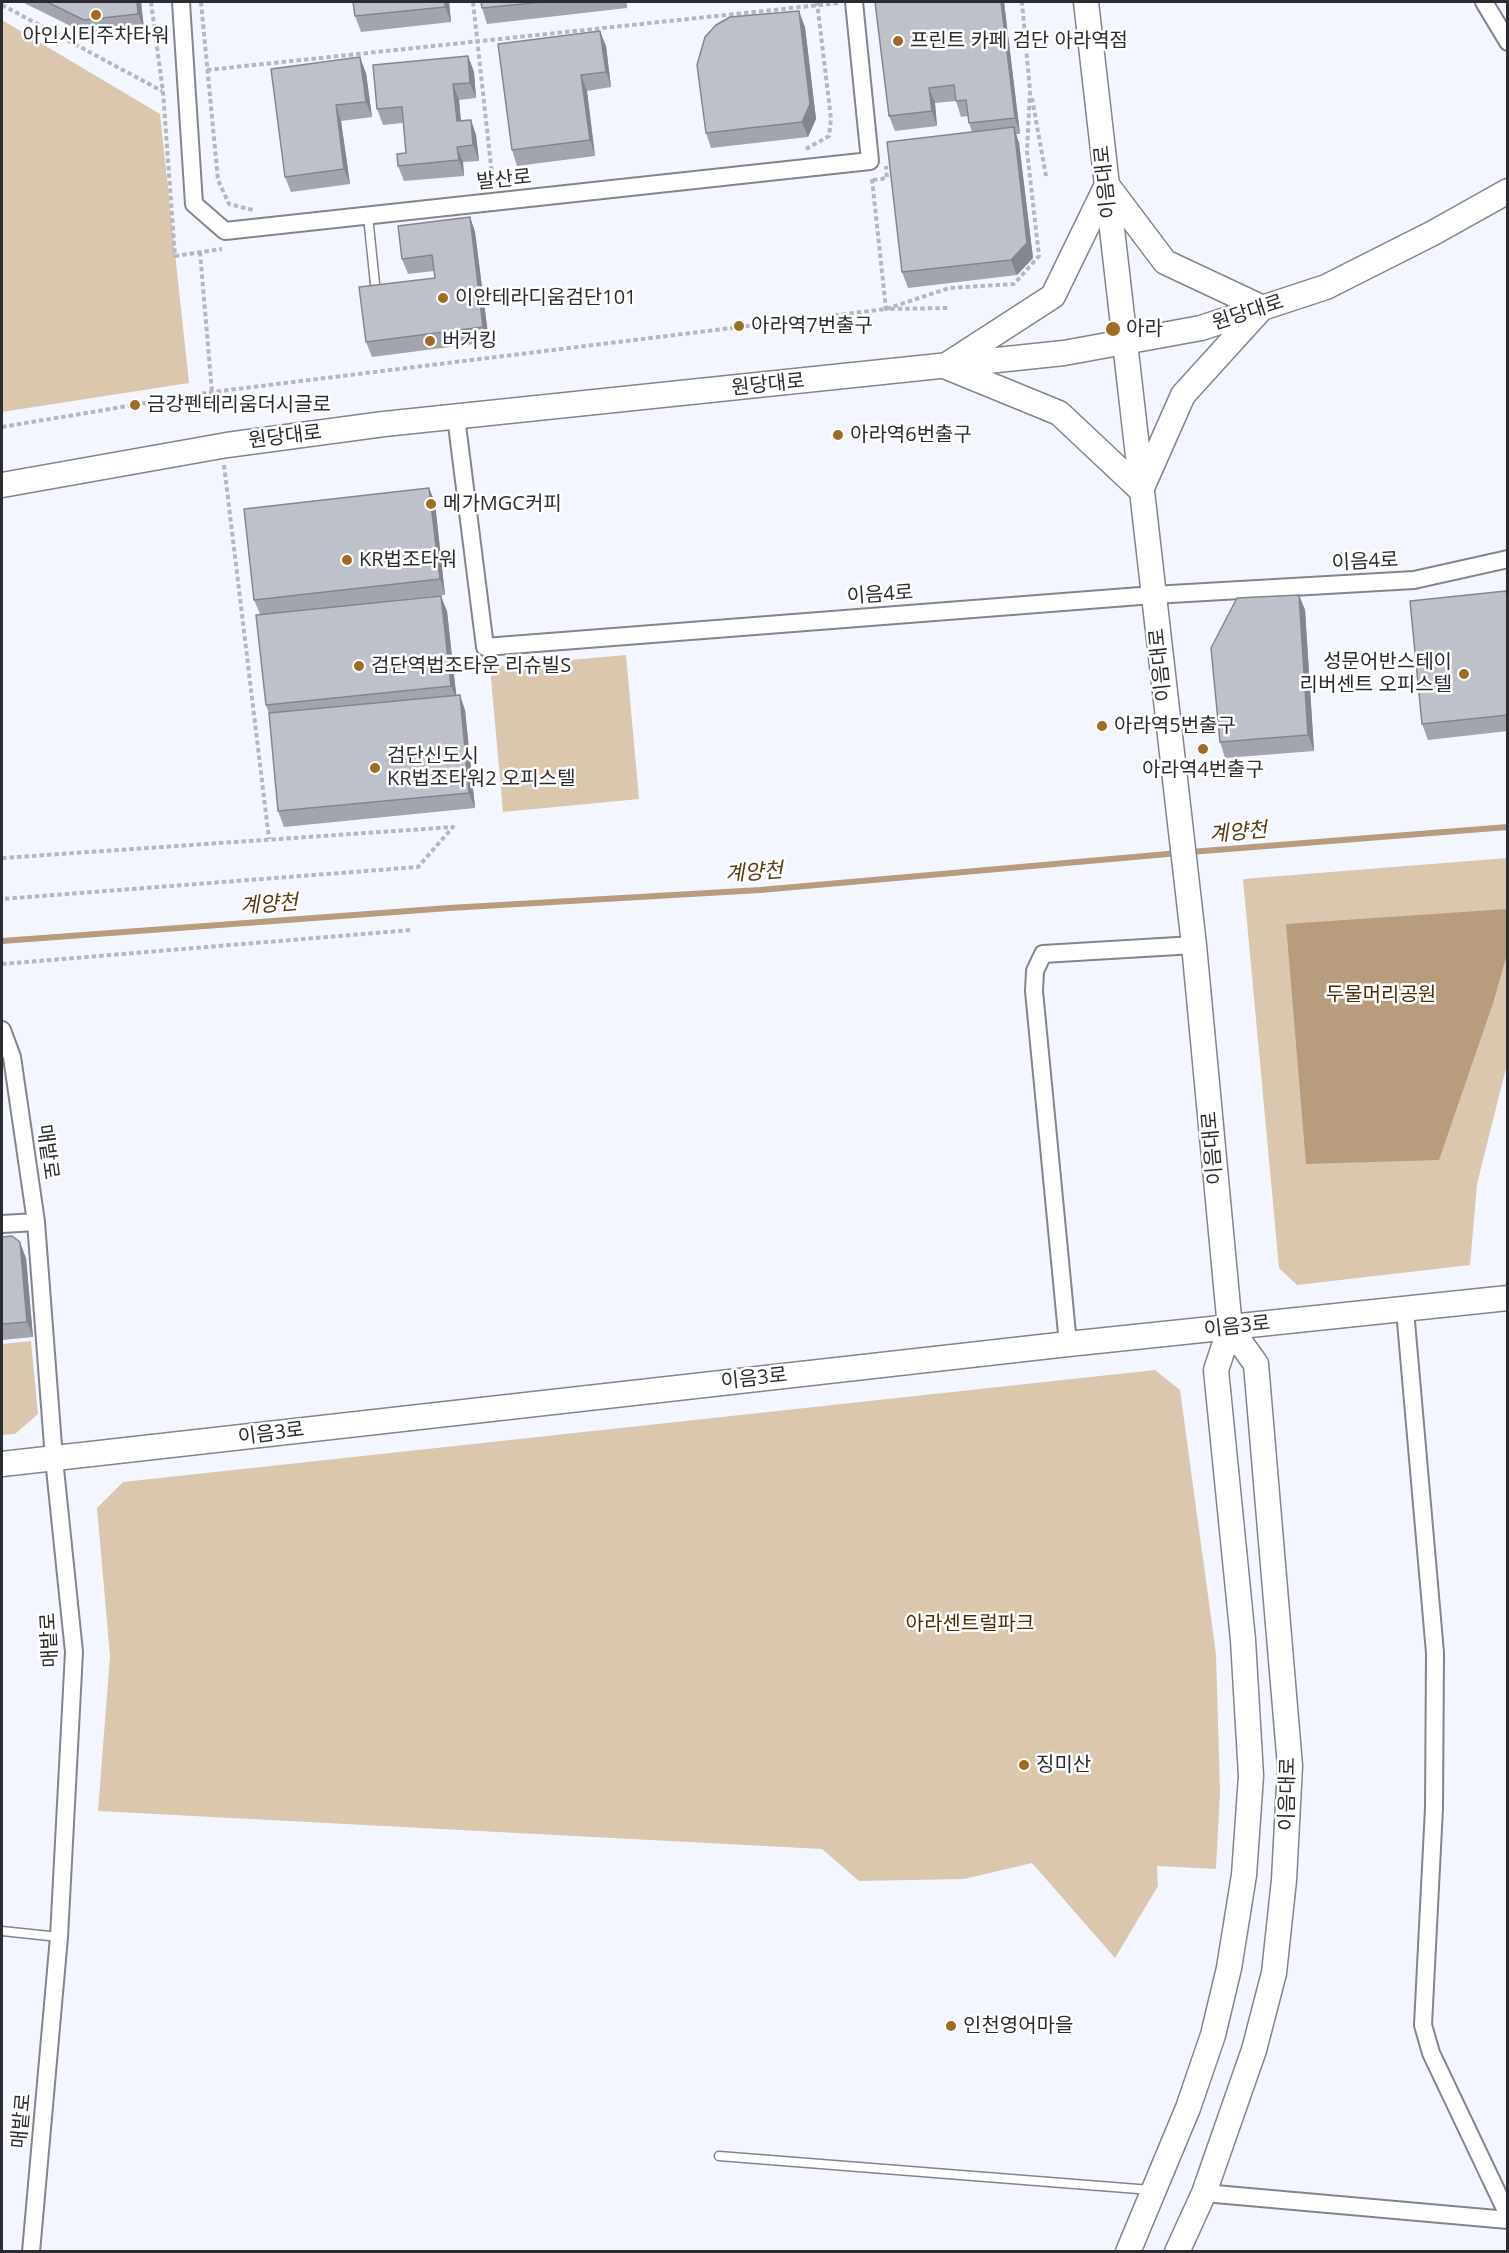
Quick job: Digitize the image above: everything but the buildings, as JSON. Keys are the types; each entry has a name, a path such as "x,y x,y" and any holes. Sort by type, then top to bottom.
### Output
{"main road":[{"name":"이음대로","path":"1086,2 1194,945 1230,1328 1216,1370 1243,1640 1250,1764 1244,1875 1229,1968 1213,2035 1188,2108 1128,2252"},
{"path":"1107,185 1165,262 1263,308 1184,395 1141,490 1059,413 945,366 1053,296 1107,185"},
{"name":"원당대로","path":"2,485 222,446 456,417 1064,353 1201,328 1326,287 1433,233 1508,191"},
{"name":"이음3로","path":"2,1464 1068,1344 1508,1298"},
{"name":"이음대로","path":"1177,2252 1204,2193 1254,2050 1274,1973 1284,1880 1290,1766 1256,1364 1230,1328"}],"street":[{"name":"발산로","path":"181,2 194,204 225,231 878,158"},
{"path":"854,2 878,158"},
{"path":"1484,2 1508,42"},
{"name":"이음4로","path":"456,417 485,647 1153,595 1414,580 1508,559"},
{"path":"1068,1344 1034,991 1035,971 1043,954 1194,945"},
{"name":"매밭로","path":"2,1029 12,1057 36,1222 54,1459 74,1652 59,1937 31,2252"},
{"path":"2,1224 36,1222"},
{"path":"1405,1310 1435,1653 1434,1808 1423,2025 1431,2053 1508,2215"},
{"path":"1204,2193 1508,2220"}],"lane":[{"path":"368,216 375,284"},
{"path":"2,1931 59,1937"},
{"path":"718,2156 1155,2190"}],"path":[{"path":"151,2 163,92 175,256 234,248"},
{"path":"201,2 218,180 229,204 256,211"},
{"path":"473,2 493,184"},
{"path":"207,70 477,43 817,3 854,2"},
{"path":"1022,2 1030,91 1046,176"},
{"path":"796,150 808,148 829,136 831,119 817,3"},
{"path":"2,5 163,92"},
{"path":"886,309 949,288 1014,284 1039,256 1028,152 1030,91"},
{"path":"878,158 873,180 886,309"},
{"path":"861,182 887,178 878,158"},
{"path":"481,185 504,183"},
{"path":"200,252 212,392"},
{"path":"2,427 212,392 886,309 950,308"},
{"path":"222,446 269,840"},
{"path":"2,858 453,827 418,867 2,899"},
{"path":"2,964 411,930"}],"green space":[{"path":"2,20 160,114 189,383 2,412"},
{"path":"626,655 639,799 503,812 490,667"},
{"name":"두물머리공원","path":"1507,858 1507,1064 1477,1184 1470,1265 1297,1285 1279,1268 1243,879"},
{"path":"31,1341 38,1414 15,1434 2,1435 2,1344"},
{"name":"아라센트럴파크","path":"1155,1370 1180,1390 1216,1654 1220,1791 1216,1869 1157,1866 1158,1886 1115,1958 1032,1863 964,1879 859,1881 822,1849 98,1811 110,1656 97,1508 123,1482"}],"shaded area":[{"path":"1507,909 1507,954 1494,1000 1439,1160 1306,1164 1286,924"}],"waterway":[{"name":"계양천","path":"1190,852 1508,827"},
{"name":"계양천","path":"2,941 449,908 760,890 1179,853"}],"place":[{"name":"아인시티주차타워","path":"96,15"},
{"name":"프린트 카페 검단 아라역점","path":"898,41"},
{"name":"이안테라디움검단101","path":"443,298"},
{"name":"아라역7번출구","path":"739,326"},
{"name":"아라","path":"1113,329"},
{"name":"버거킹","path":"430,341"},
{"name":"금강펜테리움더시글로","path":"135,405"},
{"name":"아라역6번출구","path":"838,435"},
{"name":"메가MGC커피","path":"431,504"},
{"name":"KR법조타워","path":"347,560"},
{"name":"검단역법조타운 리슈빌S","path":"359,666"},
{"name":"성문어반스테이 리버센트 오피스텔","path":"1464,674"},
{"name":"아라역5번출구","path":"1102,726"},
{"name":"아라역4번출구","path":"1203,749"},
{"name":"검단신도시 KR법조타워2 오피스텔","path":"375,768"},
{"name":"징미산","path":"1024,1765"},
{"name":"인천영어마을","path":"951,2026"}]}
